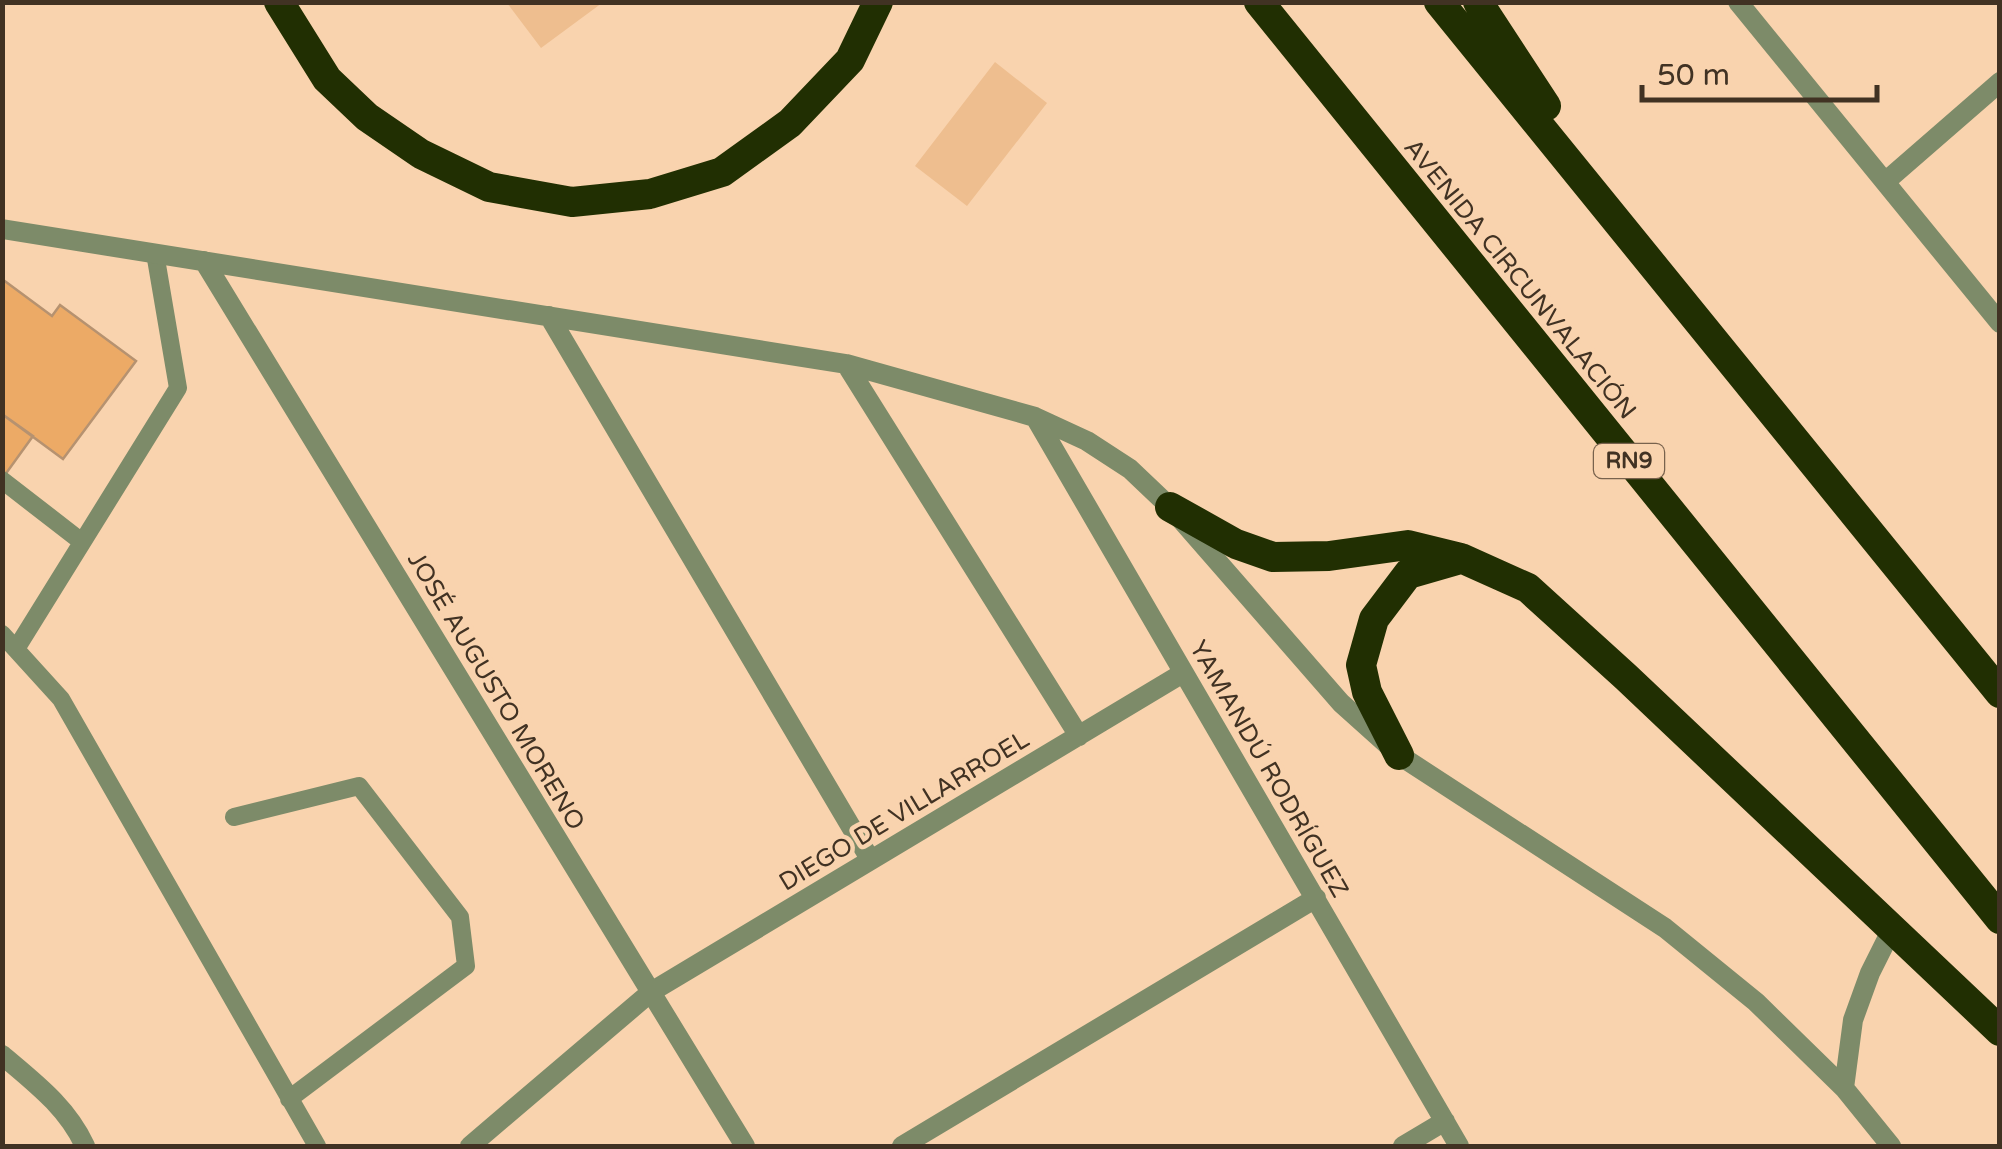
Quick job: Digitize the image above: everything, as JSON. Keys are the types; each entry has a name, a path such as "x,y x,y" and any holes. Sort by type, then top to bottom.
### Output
{"highway":[{"path":"279,2 327,78 367,118 421,154 489,186 572,202 650,194 722,172 790,123 850,60 878,2"},
{"name":"AVENIDA CIRCUNVALACIÓN","path":"1258,2 2000,919"},
{"path":"1439,2 2000,692"},
{"path":"1478,2 1635,243"},
{"path":"1170,507 1236,544 1273,557 1329,556 1408,545 1461,558 1528,588 2000,1031"},
{"path":"1399,755 1367,692 1361,665 1374,618 1408,574 1461,558"}],"street":[{"path":"1738,2 2000,323"},
{"path":"1885,182 2000,82"},
{"path":"2,229 846,364 1035,417 1087,441 1130,469 1170,507 1341,703 1399,755 1665,928 1756,1002 1844,1088 1892,1146"},
{"name":"JOSÉ AUGUSTO MORENO","path":"204,261 745,1146"},
{"path":"548,316 870,860"},
{"path":"846,364 1079,736"},
{"name":"YAMANDÚ RODRÍGUEZ","path":"1035,417 1460,1146"},
{"name":"DIEGO DE VILLARROEL","path":"470,1146 651,992 1183,672"},
{"path":"902,1146 1316,898"},
{"path":"1844,1088 1853,1020 1892,929"},
{"path":"2,1054 74,1121 85,1146"},
{"path":"1403,1146 1445,1122"}],"lane":[{"path":"16,648 178,388 155,254"},
{"path":"2,480 82,542"},
{"path":"2,634 61,699 317,1146"},
{"path":"234,817 358,786 460,917 466,966 289,1098"}],"shaded area":[{"path":"507,3 602,3 541,48"},
{"path":"995,62 1047,103 967,206 915,166"}],"building":[{"path":"2,279 52,316 60,305 136,361 63,459 2,414"},
{"path":"2,414 33,436 2,479"}]}
